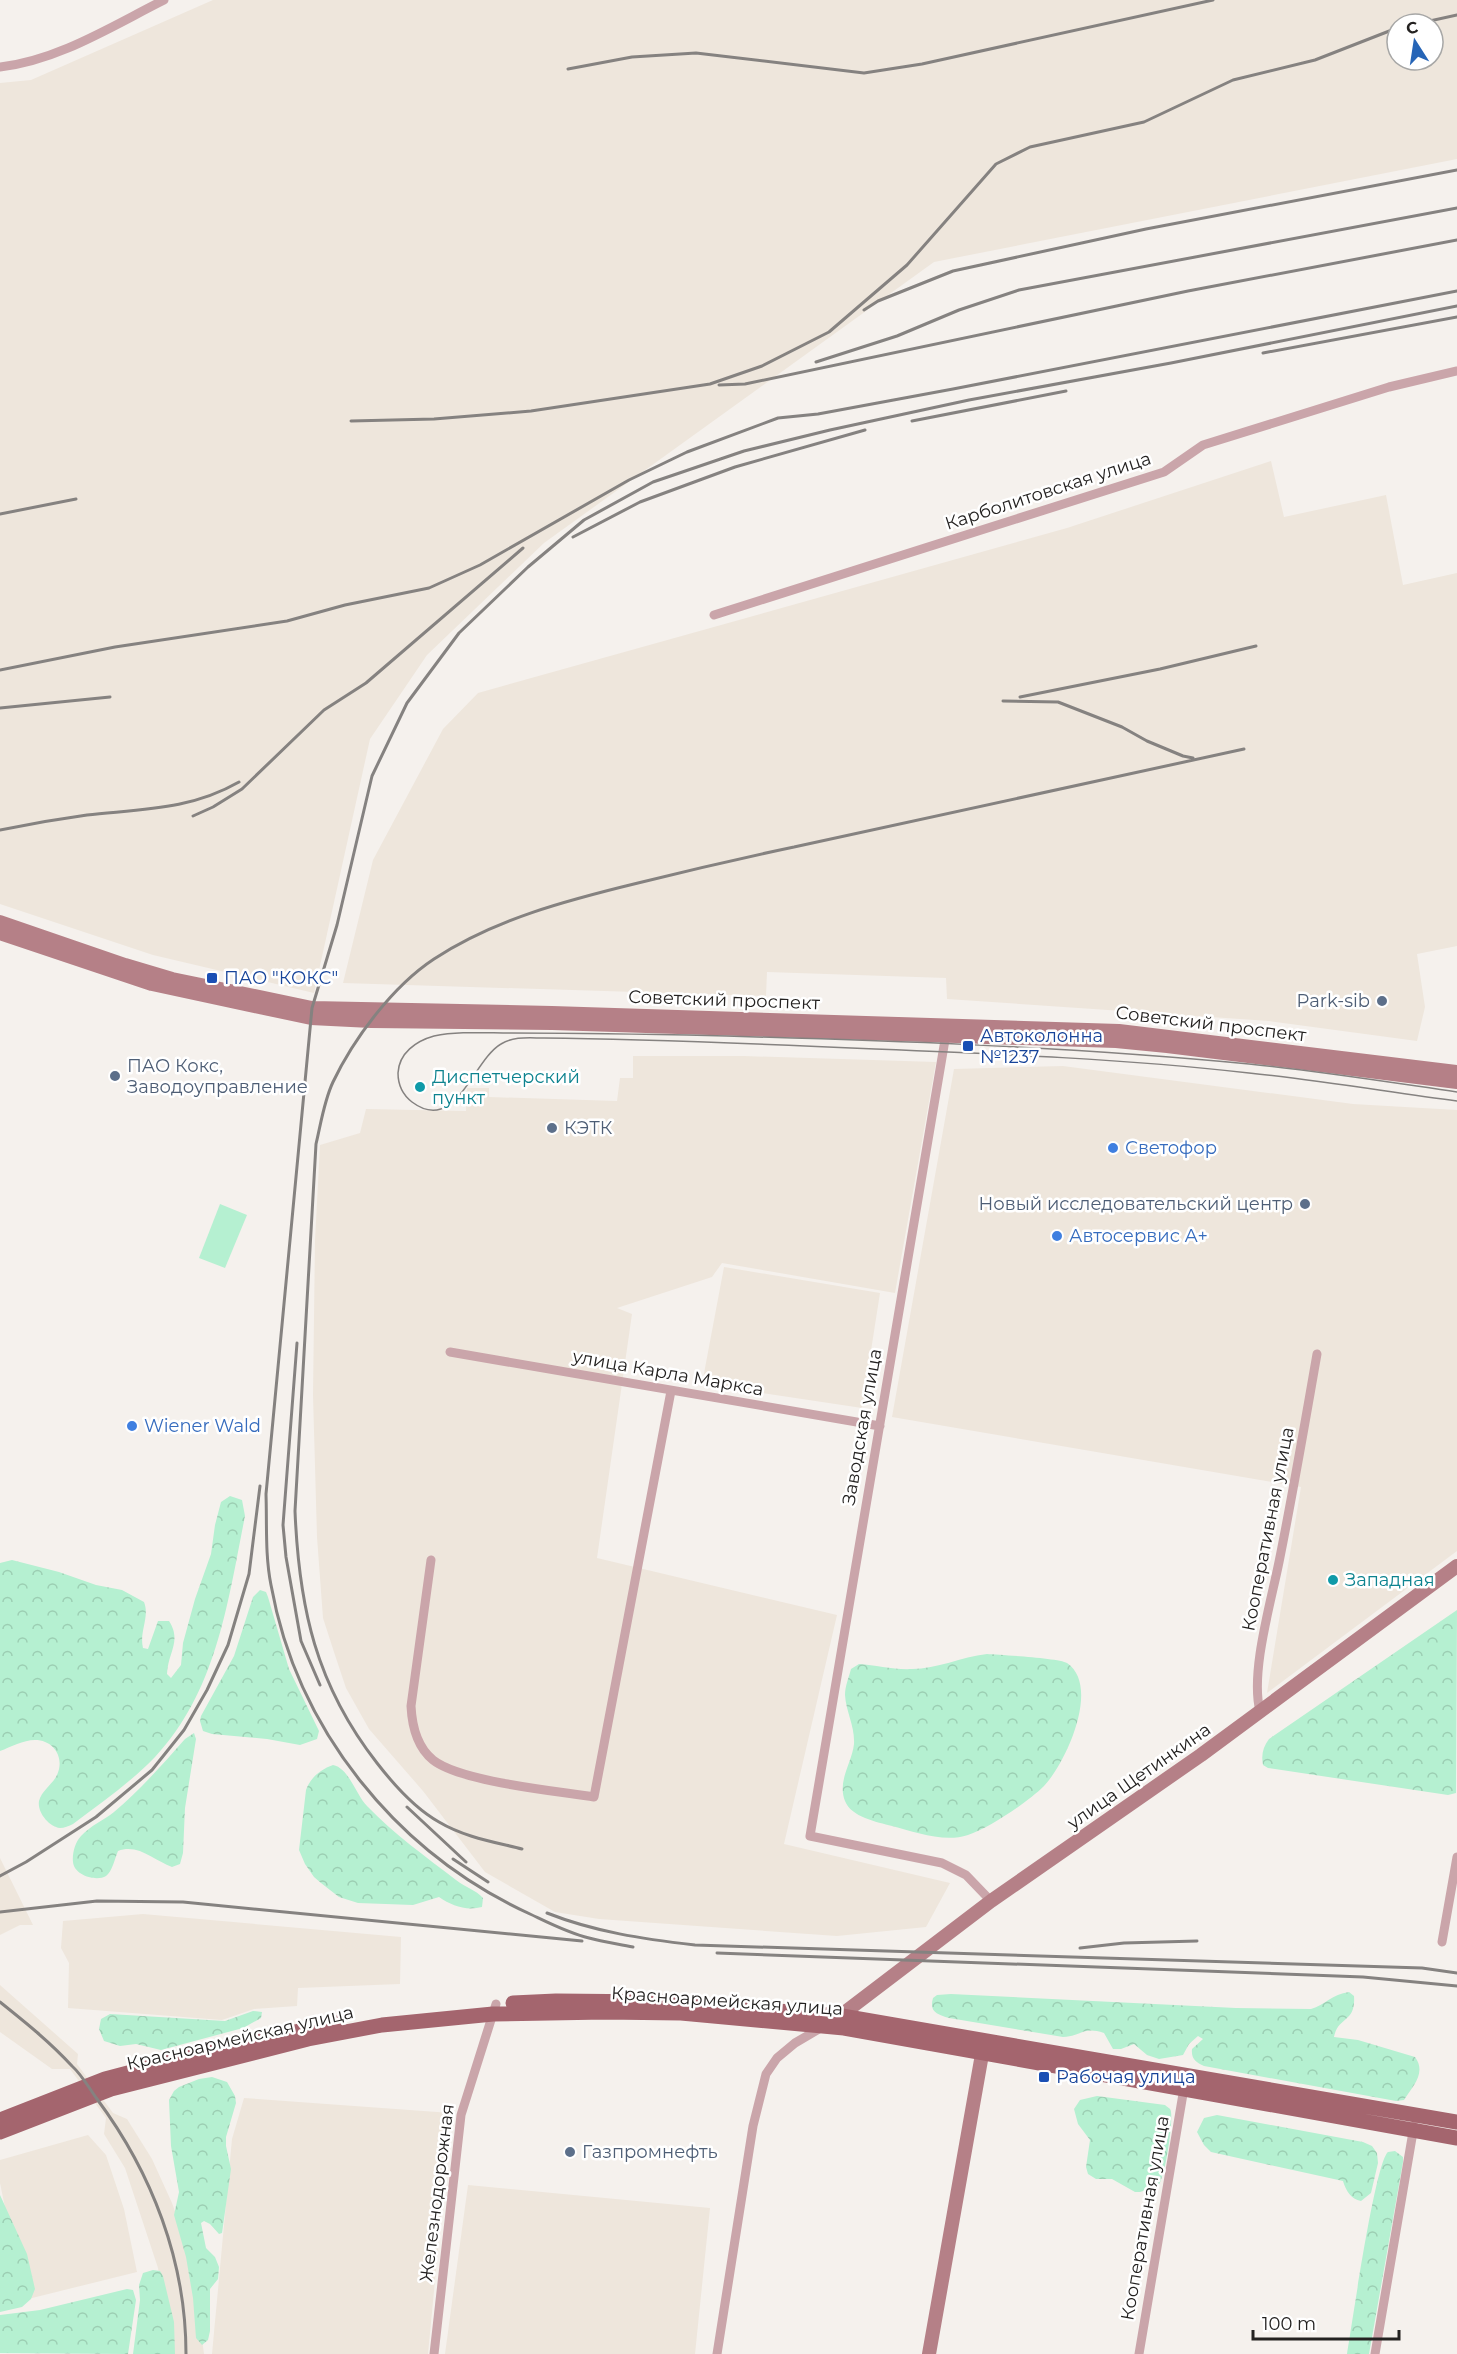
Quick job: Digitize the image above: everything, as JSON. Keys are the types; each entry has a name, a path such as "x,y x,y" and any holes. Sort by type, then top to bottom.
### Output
{"main road":[{"name":"Советский проспект","path":"0,922 171,979 312,1008 552,1012 946,1029 1167,1046 1457,1082"},
{"name":"Советский проспект","path":"0,933 152,984 311,1018 1119,1031 1457,1072"},
{"name":"улица Щетинкина","path":"826,2025 842,2016 909,1962 991,1901 1191,1762 1457,1566"},
{"name":"Красноармейская улица","path":"0,2132 111,2089 236,2056 364,2028 556,2001 659,2002 842,2016 1184,2088 1414,2123 1457,2122"},
{"name":"Красноармейская улица","path":"0,2120 105,2079 234,2045 375,2016 495,2009 681,2013 826,2025 984,2045 1414,2123 1457,2138"},
{"path":"929,2354 984,2045"}],"street":[{"path":"0,67 51,56 164,0"},
{"name":"Карболитовская улица","path":"714,615 1164,472 1203,445 1389,387 1457,371"},
{"name":"Заводская улица","path":"946,1029 810,1836 942,1863 966,1875 991,1901"},
{"name":"улица Карла Маркса","path":"450,1352 880,1426"},
{"name":"Кооперативная улица","path":"1260,1711 1257,1698 1260,1659 1317,1354"},
{"path":"431,1560 411,1706 411,1718 420,1744 434,1760 446,1767 477,1778 594,1797 671,1391"},
{"path":"1442,1942 1457,1857"},
{"name":"Железнодорожная","path":"434,2354 458,2132 495,2009"},
{"path":"717,2354 753,2126 766,2074 777,2058 795,2043 826,2025"},
{"name":"Кооперативная улица","path":"1139,2354 1184,2088"},
{"path":"1375,2354 1414,2123"}],"shaded area":[{"path":"213,0 1457,0 1457,159 934,262 544,543 427,655 370,739 314,993 153,955 0,904 0,83 31,80"},
{"path":"1271,461 1284,517 1386,495 1403,585 1457,573 1457,946 1417,954 1425,1007 1417,1041 1269,1021 947,999 946,978 767,972 766,996 343,983 373,860 443,729 478,693 1067,528"},
{"path":"633,1056 744,1056 936,1062 895,1293 722,1263 712,1277 617,1308 632,1314 597,1558 837,1615 784,1844 950,1883 926,1927 837,1936 599,1919 555,1912 485,1872 423,1791 369,1729 346,1688 323,1618 317,1537 313,1395 315,1240 320,1145 360,1133 366,1109 466,1111 467,1088 489,1088 489,1097 617,1101 620,1078 633,1078"},
{"path":"1063,1066 1353,1104 1457,1110 1457,1551 1267,1693 1301,1487 892,1417 954,1069"},
{"path":"724,1267 880,1293 862,1408 702,1384"},
{"path":"0,1858 33,1925 20,1925 0,1935"},
{"path":"143,1914 401,1937 400,1984 298,1988 297,2006 254,2009 222,2020 68,2008 69,1963 61,1948 63,1921"},
{"path":"0,1985 78,2054 77,2064 113,2113 127,2119 152,2159 172,2203 191,2255 204,2354 169,2354 168,2322 158,2268 125,2168 104,2134 106,2118 70,2069 52,2069 0,2032"},
{"path":"244,2098 451,2113 428,2354 212,2354 232,2139"},
{"path":"88,2135 106,2155 124,2209 137,2272 24,2300 0,2183 0,2160"},
{"path":"468,2185 710,2208 695,2354 445,2354"}],"green space":[{"path":"220,1204 247,1215 225,1268 199,1258"},
{"path":"230,1496 242,1500 245,1516 217,1644 193,1703 176,1731 155,1757 136,1775 73,1824 60,1828 52,1825 42,1814 39,1801 57,1775 60,1762 56,1751 48,1743 31,1740 0,1751 0,1563 12,1560 59,1572 96,1585 122,1590 144,1602 146,1613 142,1636 143,1648 148,1649 158,1621 169,1621 173,1628 174,1641 167,1674 171,1678 181,1665 183,1643 211,1554 221,1502"},
{"path":"260,1590 266,1592 289,1669 319,1731 317,1739 300,1745 267,1739 212,1734 203,1731 200,1721 234,1656 253,1597"},
{"path":"1457,1610 1456,1793 1448,1795 1268,1768 1263,1765 1263,1751 1269,1739"},
{"path":"987,1654 1062,1661 1077,1674 1081,1689 1076,1724 1062,1760 1044,1786 997,1821 977,1832 959,1837 920,1834 872,1821 848,1807 843,1794 843,1786 854,1744 845,1695 851,1669 859,1664 899,1669 921,1668"},
{"path":"194,1733 196,1739 185,1808 183,1853 180,1864 172,1867 139,1851 125,1849 118,1851 112,1868 102,1878 91,1878 77,1871 74,1867 73,1855 81,1836 124,1803 185,1739"},
{"path":"333,1765 344,1771 367,1806 388,1826 456,1880 480,1895 483,1898 482,1907 459,1907 439,1897 413,1905 358,1903 339,1897 314,1877 299,1850 306,1790 316,1774"},
{"path":"1349,1992 1354,1996 1352,2011 1336,2030 1334,2037 1358,2040 1415,2057 1419,2074 1404,2100 1396,2101 1204,2066 1196,2062 1192,2055 1192,2049 1203,2039 1198,2036 1189,2044 1183,2055 1159,2059 1147,2055 1134,2044 1121,2049 1113,2049 1104,2033 1097,2031 1063,2037 949,2018 938,2014 932,2006 933,1998 937,1995 951,1994 1236,2008 1311,2009"},
{"path":"253,2011 262,2012 261,2018 243,2028 161,2050 136,2044 120,2046 104,2041 99,2029 101,2019 110,2014 225,2021"},
{"path":"212,2077 227,2082 235,2096 236,2103 226,2137 231,2169 222,2233 219,2234 204,2221 201,2223 206,2248 215,2257 219,2267 218,2279 210,2289 210,2331 208,2340 202,2345 196,2338 193,2298 186,2257 174,2215 179,2192 171,2146 169,2100 179,2087 199,2079"},
{"path":"1097,2096 1165,2105 1170,2110 1171,2128 1168,2150 1158,2186 1135,2192 1112,2179 1096,2179 1088,2174 1086,2167 1090,2140 1078,2124 1074,2109 1080,2100"},
{"path":"1217,2115 1363,2142 1372,2146 1377,2153 1378,2163 1371,2193 1361,2201 1349,2194 1343,2181 1211,2152 1197,2132 1204,2118"},
{"path":"1395,2151 1403,2157 1403,2162 1369,2354 1347,2354 1364,2246 1377,2184 1388,2152"},
{"path":"0,2195 27,2254 35,2289 31,2299 22,2307 0,2312"},
{"path":"153,2270 160,2271 163,2276 174,2322 175,2354 133,2354 140,2300 139,2285 143,2273"},
{"path":"127,2289 133,2290 136,2300 128,2354 0,2353 0,2315 40,2310"}],"tram line":[{"path":"1457,1092 1275,1067 1179,1058 1039,1048 687,1035 443,1034 427,1038 410,1049 402,1059 398,1073 402,1089 412,1102 427,1110 441,1109 463,1091 491,1052 506,1041 527,1038 627,1039 1109,1061 1275,1076 1457,1101"}],"railway":[{"path":"568,69 632,57 696,53 864,73 922,64 1213,0"},
{"path":"1445,18 1457,15"},
{"path":"351,421 434,419 531,411 710,384 762,366 829,332 907,265 996,164 1030,147 1144,122 1233,80 1315,60 1385,33"},
{"path":"864,310 878,301 953,271 1146,229 1457,170"},
{"path":"816,362 897,336 959,310 1019,290 1457,208"},
{"path":"719,385 745,384 1188,291 1457,240"},
{"path":"0,670 115,647 287,621 345,605 429,588 480,565 629,480 687,452 778,418 818,414 953,389 1457,291"},
{"path":"633,1947 581,1936 530,1914 482,1888 437,1857 396,1821 360,1781 329,1737 304,1689 284,1638 269,1574 266,1494 312,1008 337,925 372,776 407,703 459,633 528,567 584,520 653,482 744,451 830,430 969,400 1171,363 1457,306"},
{"path":"1263,353 1457,317"},
{"path":"912,421 1066,391"},
{"path":"573,537 640,502 735,467 865,430"},
{"path":"0,514 76,499"},
{"path":"193,816 242,789 324,710 366,683 523,548"},
{"path":"1020,697 1160,669 1256,646"},
{"path":"0,708 110,697"},
{"path":"1003,701 1058,702 1122,727 1147,741 1183,756 1193,758"},
{"path":"522,1849 459,1832 421,1810 397,1788 356,1734 339,1704 325,1675 307,1613 301,1580 295,1511 316,1144 330,1089 363,1031 404,983 434,959 482,933 533,912 585,896 716,864 1244,749"},
{"path":"0,830 76,817 165,807 202,798 239,782"},
{"path":"297,1343 283,1525 286,1557 301,1641 320,1685"},
{"path":"0,1876 96,1817 152,1770 184,1730 207,1690 228,1645 249,1574 260,1486"},
{"path":"407,1807 466,1862"},
{"path":"453,1859 488,1882"},
{"path":"0,1912 97,1901 183,1902 582,1941"},
{"path":"547,1913 620,1934 695,1945 1422,1968 1457,1973"},
{"path":"1080,1948 1124,1943 1197,1941"},
{"path":"717,1953 1363,1977 1457,1986"},
{"path":"0,2002 46,2040 79,2073 117,2127 134,2157 162,2219 172,2252 180,2285 186,2354"}],"place":[{"name":"ПАО \"КОКС\"","path":"212,978"},
{"name":"Park-sib","path":"1382,1001"},
{"name":"Автоколонна №1237","path":"968,1046"},
{"name":"ПАО Кокс, Заводоуправление","path":"115,1076"},
{"name":"Диспетчерский пункт","path":"420,1087"},
{"name":"КЭТК","path":"552,1128"},
{"name":"Светофор","path":"1113,1148"},
{"name":"Новый исследовательский центр","path":"1305,1204"},
{"name":"Автосервис А+","path":"1057,1236"},
{"name":"Wiener Wald","path":"132,1426"},
{"name":"Западная","path":"1333,1580"},
{"name":"Рабочая улица","path":"1044,2077"},
{"name":"Газпромнефть","path":"570,2152"}]}
